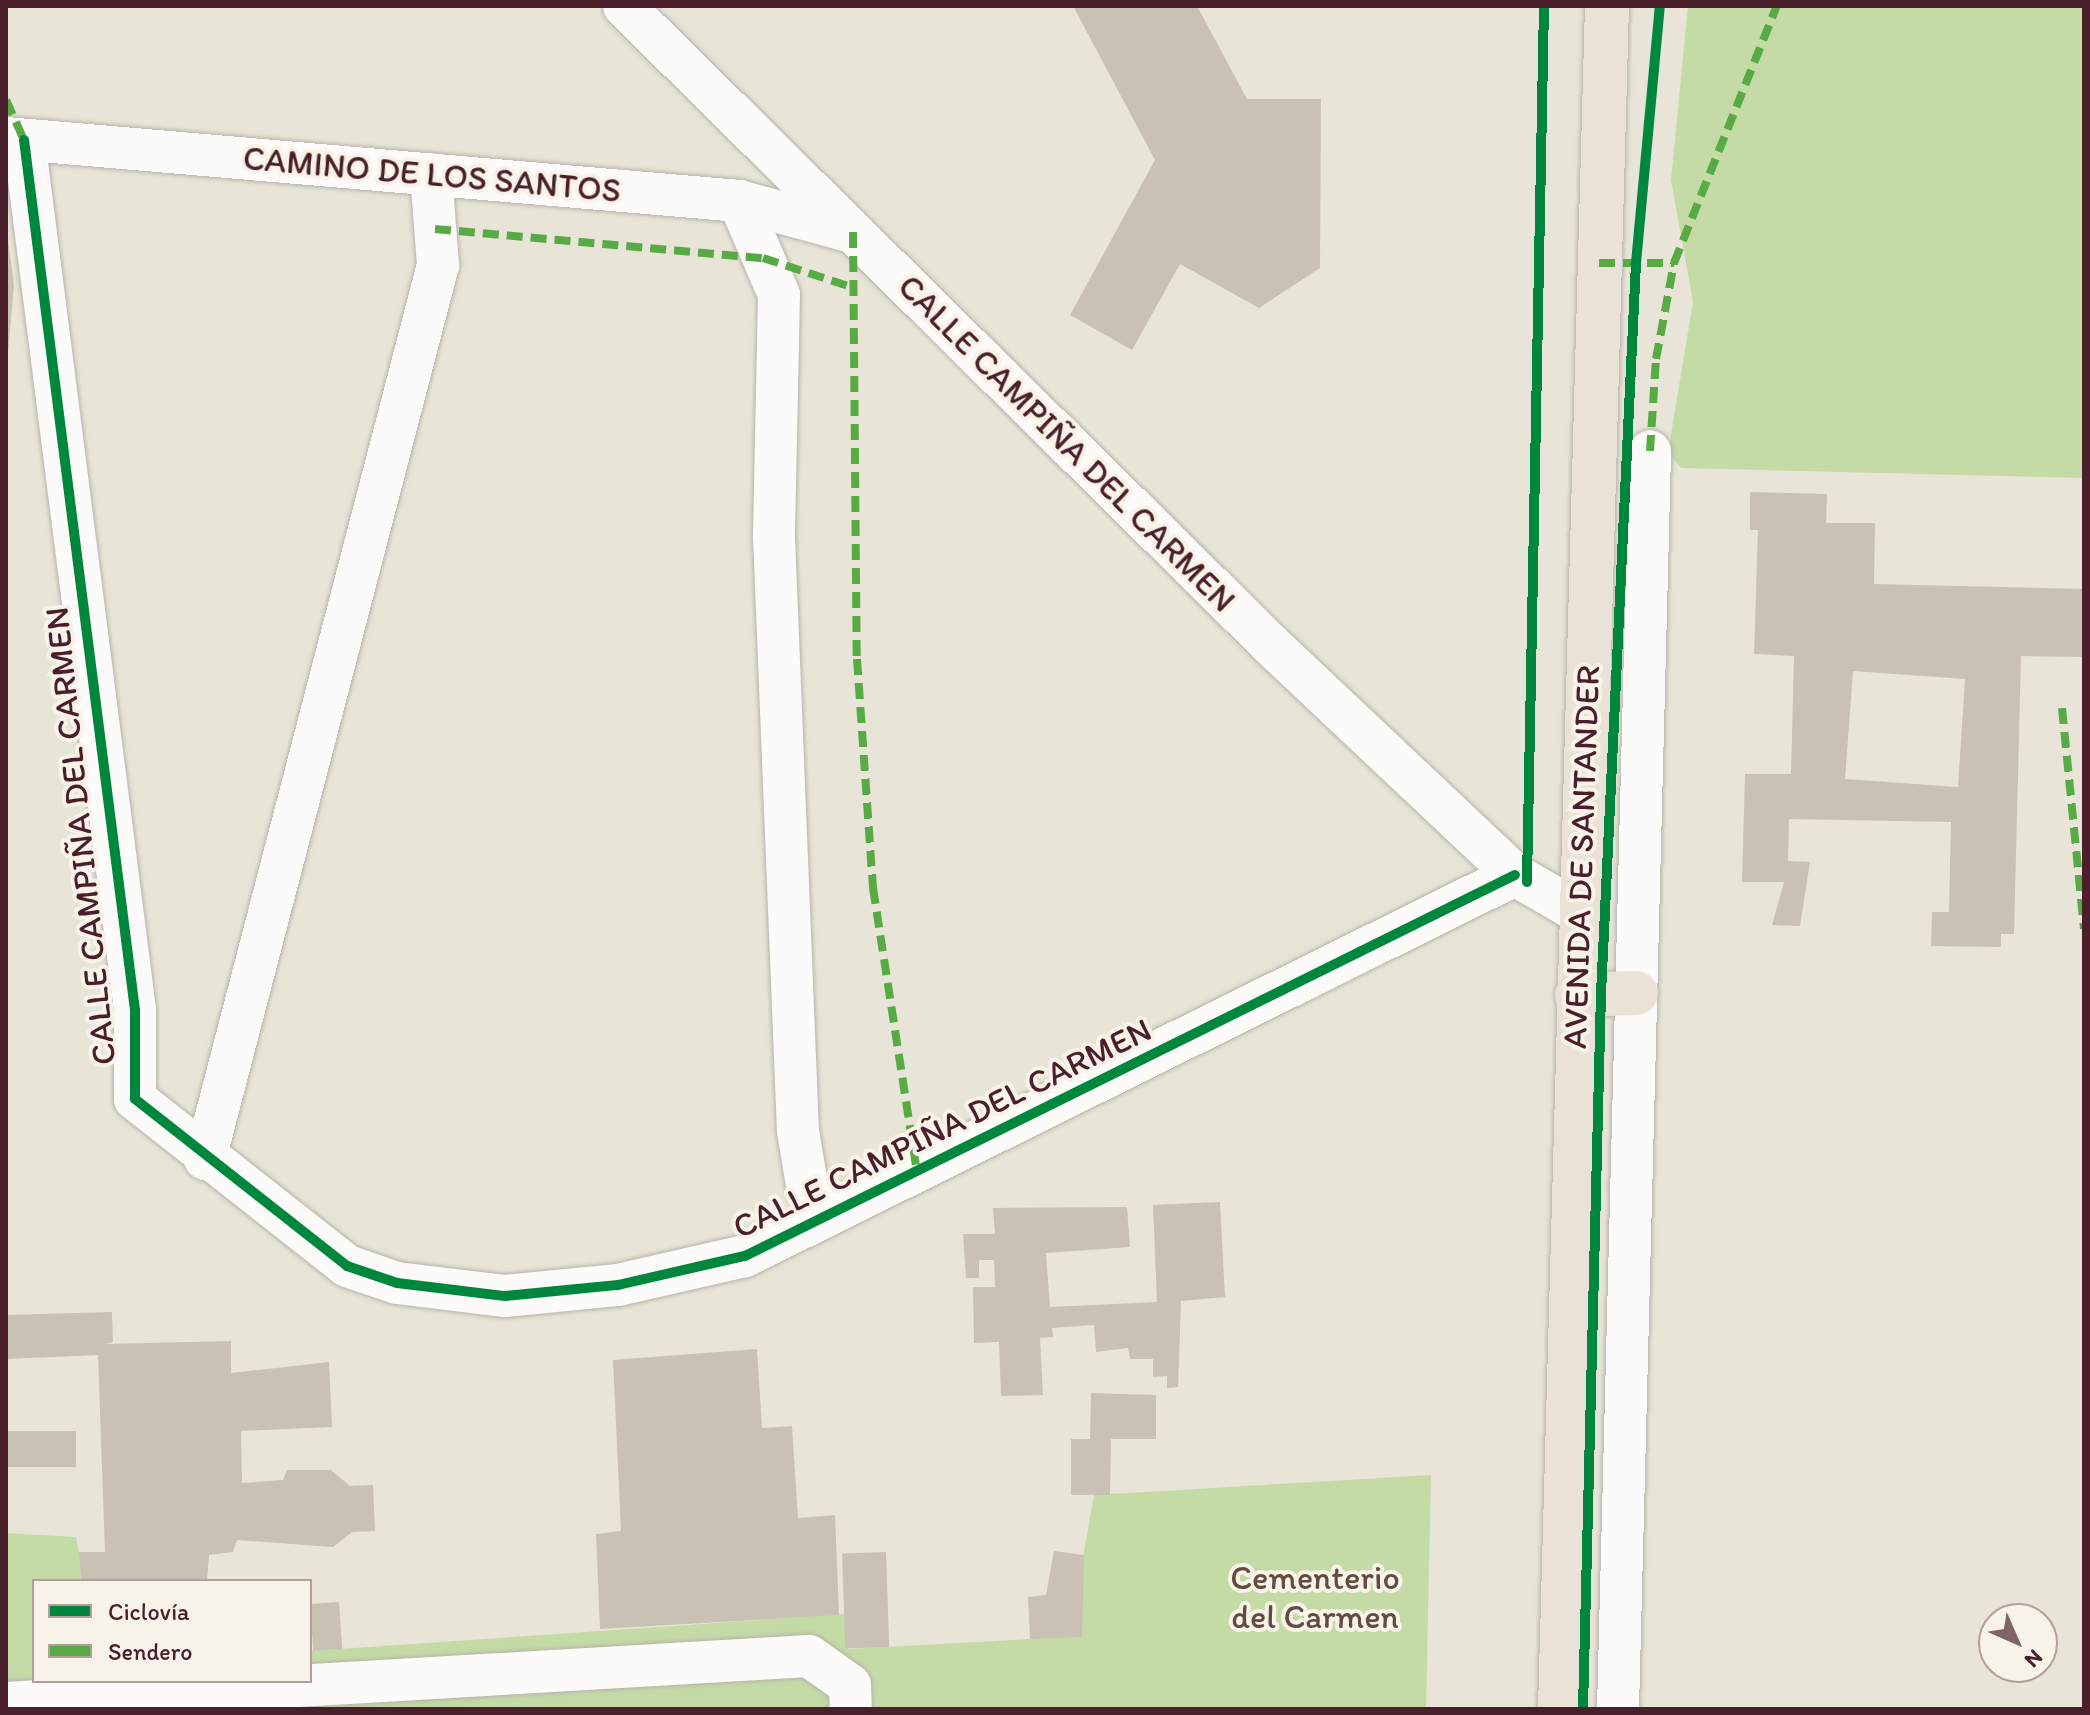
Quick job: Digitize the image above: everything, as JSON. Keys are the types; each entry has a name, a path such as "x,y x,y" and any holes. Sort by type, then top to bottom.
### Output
{"main road":[{"name":"AVENIDA DE SANTANDER","path":"1560,1709 1579,912 1607,6"},
{"path":"1577,995 1636,993"}],"street":[{"name":"CALLE CAMPIÑA DEL CARMEN","path":"624,6 1515,875 1579,912"},
{"name":"CALLE CAMPIÑA DEL CARMEN","path":"15,139 135,1010 135,1099 205,1159 347,1266 397,1283 505,1296 618,1285 745,1256 824,1214 1325,975 1515,875"},
{"name":"CAMINO DE LOS SANTOS","path":"15,139 739,201 853,232"},
{"path":"205,1159 438,265 431,174"},
{"name":"CALLE CAMPIÑA DEL CARMEN","path":"739,201 779,295 774,537 798,1131 807,1185 824,1214"},
{"name":"AVENIDA DE SANTANDER","path":"1618,1709 1650,451"},
{"path":"6,1703 167,1701 809,1656 850,1685 851,1709"}],"green space":[{"path":"1688,6 2084,6 2084,478 1681,468 1668,452 1693,302 1671,180"},
{"name":"Cementerio del Carmen","path":"1431,1475 1426,1709 6,1709 6,1533 76,1537 79,1552 81,1579 32,1579 32,1683 312,1683 312,1651 846,1614 848,1649 1030,1639 1077,1591 1094,1495"}],"building":[{"path":"1073,6 1197,6 1247,99 1321,99 1320,268 1259,308 1180,264 1132,350 1070,315 1155,160"},
{"path":"6,225 14,285 8,353 6,353"},
{"path":"1750,492 1827,494 1826,523 1875,523 1874,584 2084,589 2084,657 2021,656 2014,934 2001,934 2001,947 1931,946 1932,912 1949,912 1951,822 1789,819 1788,861 1810,862 1800,926 1772,925 1784,882 1742,882 1745,774 1791,774 1794,656 1754,654 1758,530 1750,530","holes":["1853,671 1965,679 1958,787 1845,779"]},
{"path":"1220,1202 1225,1297 1181,1301 1178,1387 1167,1388 1167,1376 1153,1377 1153,1359 1130,1359 1128,1348 1096,1352 1094,1325 1052,1328 1053,1337 1040,1338 1043,1395 1001,1396 999,1342 974,1343 973,1287 995,1287 994,1260 979,1260 979,1278 966,1278 963,1234 995,1234 993,1208 1127,1207 1130,1247 1046,1253 1050,1307 1157,1302 1153,1205"},
{"path":"112,1312 113,1342 105,1344 231,1341 231,1373 329,1362 332,1427 241,1431 242,1483 283,1480 287,1470 331,1470 350,1486 373,1485 375,1531 352,1532 333,1547 237,1540 233,1552 209,1555 207,1579 81,1579 79,1552 105,1552 98,1355 6,1359 6,1315"},
{"path":"757,1349 762,1428 792,1426 798,1518 835,1515 839,1615 600,1629 596,1534 621,1531 613,1360"},
{"path":"1091,1393 1156,1395 1156,1439 1111,1439 1110,1495 1071,1495 1071,1439 1090,1439"},
{"path":"6,1431 76,1431 76,1467 6,1467"},
{"path":"1054,1551 1084,1555 1082,1637 1030,1639 1028,1597 1046,1595"},
{"path":"886,1552 889,1647 845,1648 842,1554"},
{"path":"339,1602 342,1649 313,1651 312,1604"}],"marked path":[{"path":"1599,263 1674,263 1777,6"},
{"path":"6,100 24,140"},
{"path":"435,229 763,258 854,288"},
{"path":"853,232 857,659 873,888 916,1167"},
{"path":"1650,451 1656,359 1674,263"},
{"path":"2062,708 2084,929"}],"cycle path":[{"path":"1527,882 1544,6"},
{"path":"1583,1709 1601,994 1636,263 1660,6"},
{"path":"24,140 135,1010 135,1099 347,1266 397,1283 505,1296 618,1285 745,1256 1515,875"}]}
